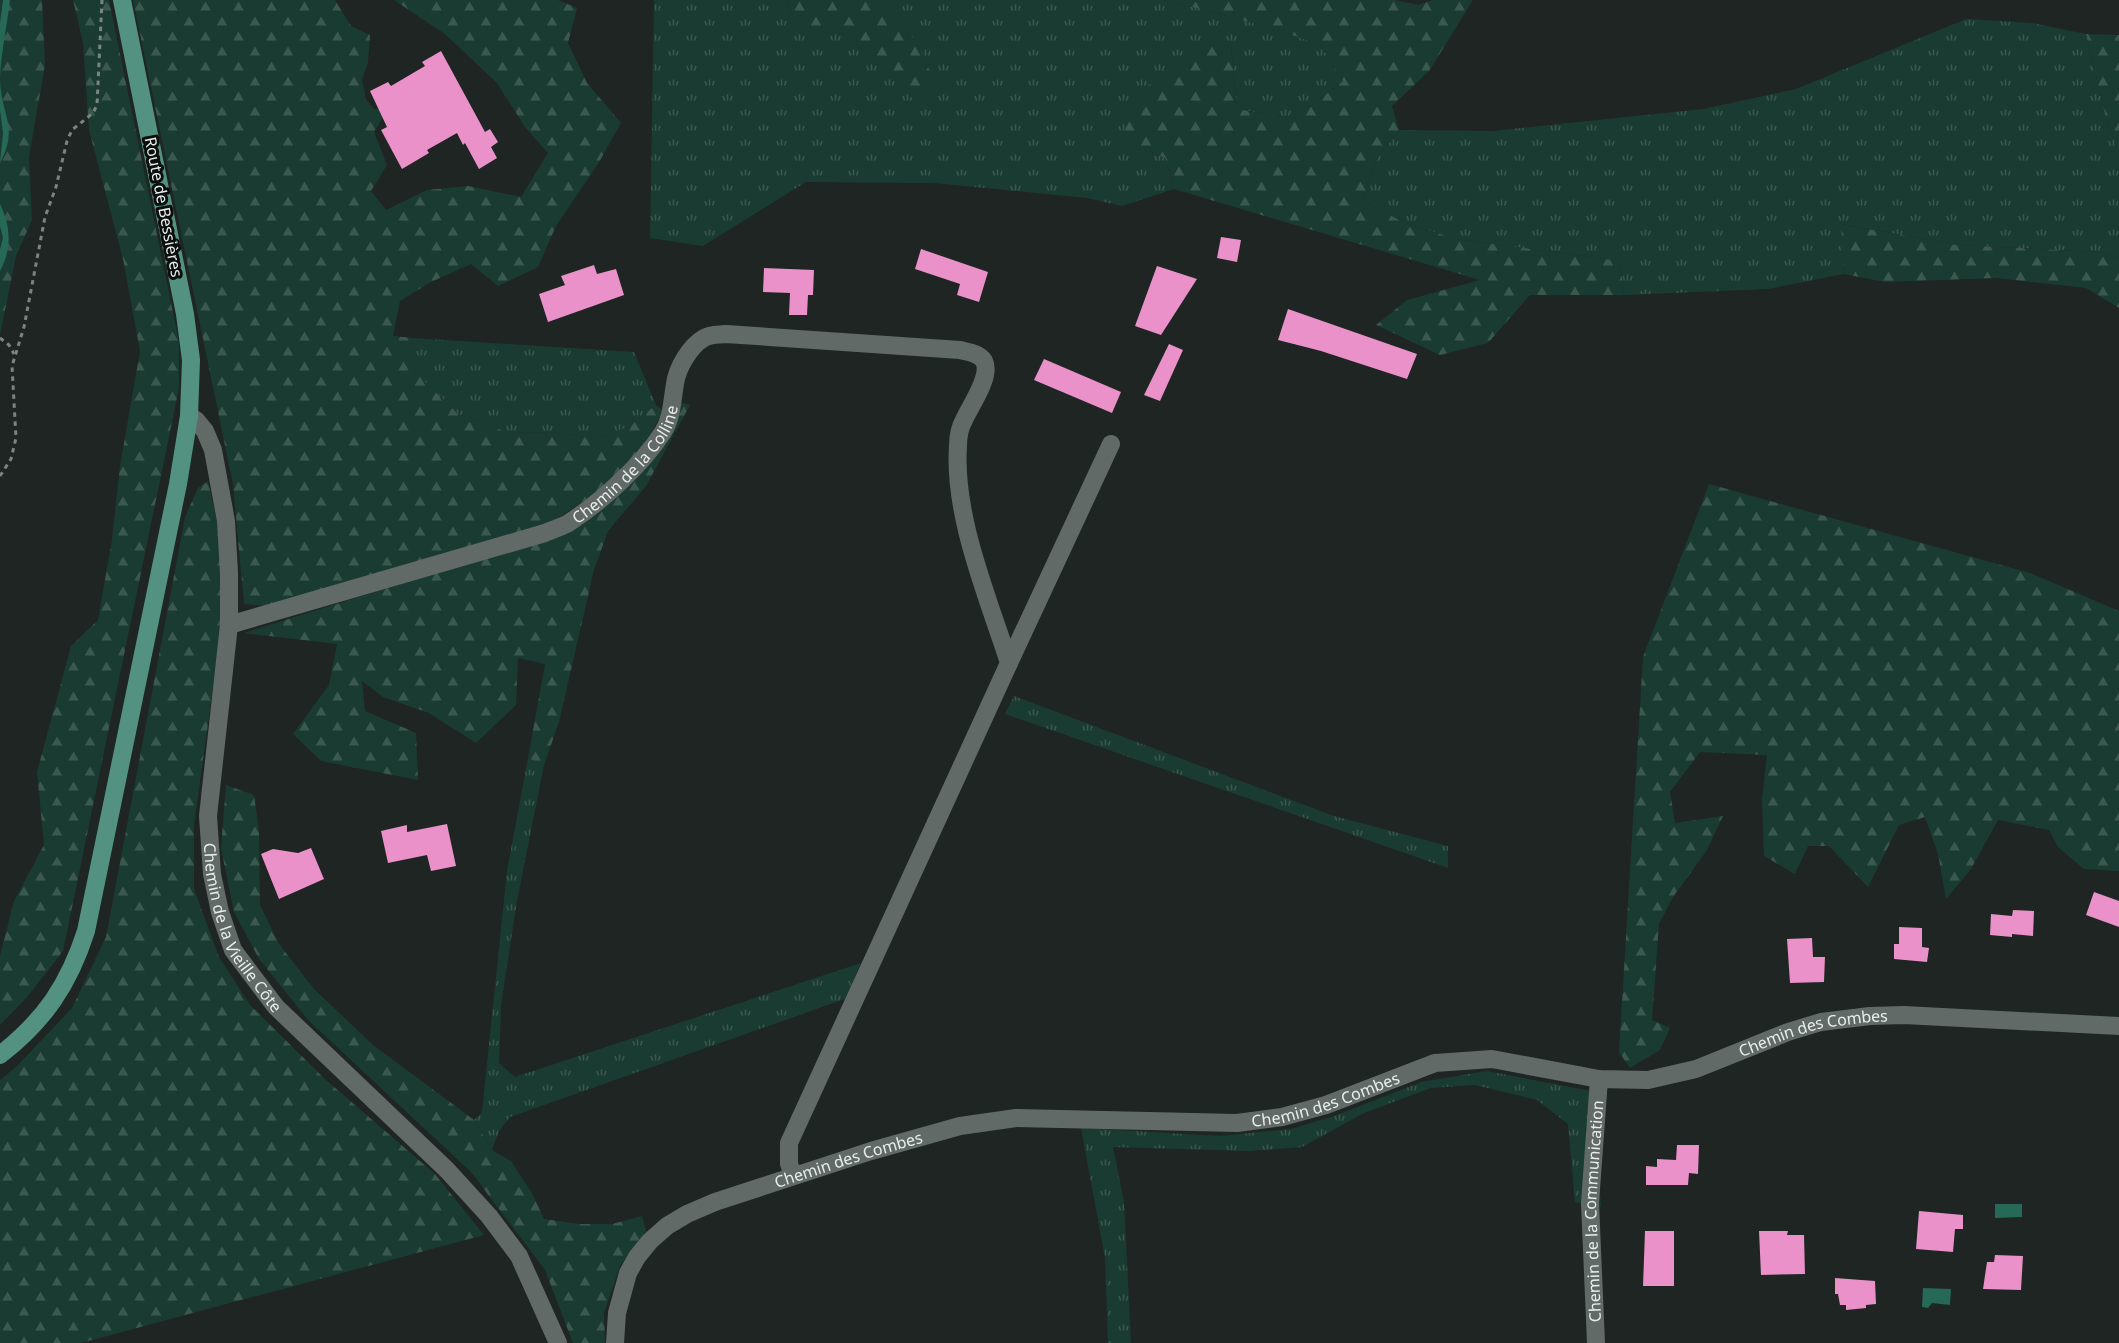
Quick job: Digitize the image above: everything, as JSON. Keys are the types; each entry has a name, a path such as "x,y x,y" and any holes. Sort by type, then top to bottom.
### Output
{"main road":[{"name":"Route de Bessières","path":"0,1055 33,1025 58,994 76,961 86,931 178,484 189,416 191,360 185,314 122,0"}],"street":[{"name":"Chemin de la Colline","path":"229,625 545,533 569,523 602,497 639,462 664,431 672,411 675,381 692,348 712,335 726,334 960,350 976,354 984,361 986,370 983,382 962,422 958,446 958,482 967,530 1009,663"},
{"name":"Chemin de la Vieille Côte","path":"189,416 196,420 205,431 213,450 226,521 229,625 208,816 212,874 220,912 233,950 276,1007 447,1170 489,1216 519,1256 558,1343"},
{"path":"792,1175 789,1164 789,1143 1111,444"},
{"name":"Chemin des Combes","path":"615,1343 617,1313 628,1273 650,1241 667,1226 715,1202 792,1175 960,1126 1016,1118 1237,1123 1282,1117 1326,1106 1435,1063 1492,1059 1599,1079 1648,1080 1696,1069 1788,1032 1842,1018 1904,1015 2119,1026"},
{"name":"Chemin de la Communication","path":"1596,1343 1590,1203 1599,1079"}],"path":[{"path":"0,476 11,459 16,438 12,374 14,354 24,327 45,217 72,130 93,113 97,105 102,0"},
{"path":"0,338 9,345 14,354"}],"green space":[{"path":"0,0 42,0 45,65 29,157 32,220 16,256 0,335"},
{"path":"73,0 109,0 179,342 179,388 63,951 27,997 0,1025 0,956 14,901 44,845 37,772 71,646 98,620 112,540 120,466 140,351 123,259 89,130 83,43"},
{"path":"133,0 335,0 351,26 370,35 368,62 362,80 366,100 374,109 389,108 374,132 387,165 371,191 386,210 427,190 468,186 521,197 548,153 525,127 497,83 445,34 394,0 558,0 577,8 568,43 587,83 621,123 598,164 556,226 538,267 498,286 471,264 431,282 400,301 393,336 413,338 413,370 458,414 507,432 562,433 594,439 628,427 656,405 663,411 640,453 593,495 541,529 268,606 244,604 233,484"},
{"path":"654,0 786,0 797,26 832,26 868,54 920,48 884,0 1165,0 1257,24 1320,44 1343,81 1295,119 1237,109 1231,47 1122,139 1165,158 1174,189 1122,206 1087,198 934,183 806,182 703,246 650,238"},
{"path":"786,0 884,0 920,48 937,88 913,99 868,54 832,26 797,26"},
{"path":"1165,0 1394,0 1419,5 1432,0 1473,0 1429,71 1392,106 1399,130 1374,163 1363,201 1403,222 1456,239 1620,261 1624,295 1530,295 1488,343 1440,355 1376,325 1407,300 1480,280 1174,189 1165,158 1122,139 1136,95 1197,47 1231,47 1237,109 1295,119 1343,81 1320,44 1257,24"},
{"path":"1966,19 2032,23 2086,34 2105,114 2119,153 2119,258 2101,252 1957,245 1842,224 1844,274 1768,289 1624,295 1620,261 1456,239 1403,222 1363,201 1374,163 1399,130 1493,131 1703,109 1796,89"},
{"path":"2086,34 2119,35 2119,153 2105,114"},
{"path":"1841,224 1957,245 2101,252 2119,258 2119,308 2086,288 1996,278 1885,282 1844,274"},
{"path":"413,338 634,352 656,405 628,427 594,439 562,433 507,432 458,414 413,370"},
{"path":"679,402 690,405 646,486 608,531 594,570 559,722 544,765 528,758 545,664 518,658 516,705 476,743 429,713 383,697 362,681 365,711 416,733 418,780 321,761 293,734 329,685 337,644 244,633 570,531"},
{"path":"208,481 221,541 221,629 194,825 194,889 219,957 250,1005 326,1080 435,1174 484,1235 81,1343 0,1343 0,1080 17,1066 72,1008 106,937 185,517 198,488"},
{"path":"1709,484 2030,573 2119,611 2119,871 2084,869 2058,847 2049,830 1998,820 1971,869 1946,899 1938,854 1925,817 1899,825 1868,887 1829,846 1808,846 1795,874 1764,856 1762,799 1767,755 1700,752 1670,792 1675,823 1723,816 1707,850 1673,897 1659,924 1652,1020 1670,1028 1660,1050 1630,1068 1619,1052 1643,657"},
{"path":"1014,696 1334,816 1448,846 1448,868 1005,714"},
{"path":"528,758 544,765 517,901 501,1005 499,1063 515,1077 861,963 845,999 510,1117 499,1131 492,1150 474,1120 482,1112 507,871"},
{"path":"226,785 254,795 259,831 260,905 279,944 314,989 373,1045 474,1120 492,1150 511,1161 533,1195 544,1219 580,1224 612,1224 642,1216 646,1231 620,1266 604,1313 605,1343 573,1343 545,1270 471,1172 309,1021 259,959 234,912 221,848"},
{"path":"1487,1071 1596,1092 1594,1108 1601,1207 1575,1202 1568,1124 1537,1100 1475,1085 1431,1088 1364,1113 1302,1147 1249,1151 1113,1147 1124,1202 1131,1343 1108,1343 1105,1258 1081,1128 1220,1136 1291,1129 1337,1115 1421,1082"}],"shaded area":[{"path":"3,0 10,0 2,58 0,78 0,23"},
{"path":"0,78 9,130 6,150 0,163 3,133"},
{"path":"0,204 4,212 9,238 7,254 0,271 0,249 3,238 0,226"},
{"path":"1995,1204 2022,1204 2022,1217 1995,1218"},
{"path":"1923,1288 1951,1289 1950,1305 1932,1303 1928,1308 1922,1307"}],"building":[{"path":"441,51 485,132 490,129 498,142 491,147 497,158 479,169 457,133 427,150 429,153 402,169 381,130 387,127 370,91 388,82 391,86 425,66 422,62"},
{"path":"1221,237 1241,240 1237,262 1217,258"},
{"path":"921,249 988,272 979,302 957,295 960,284 915,269"},
{"path":"594,265 597,274 616,269 624,295 548,322 539,294 565,285 561,276"},
{"path":"1157,266 1197,279 1161,335 1135,326"},
{"path":"764,268 814,270 813,295 808,295 807,315 789,315 790,293 763,292"},
{"path":"1288,309 1417,354 1407,379 1321,351 1278,340"},
{"path":"1169,344 1183,350 1160,401 1144,395"},
{"path":"1044,359 1121,392 1112,413 1034,380"},
{"path":"447,824 456,866 431,871 427,855 388,863 381,831 407,825 407,832"},
{"path":"311,848 324,879 279,899 261,854 273,849 298,853"},
{"path":"2094,892 2119,901 2119,927 2086,915"},
{"path":"2013,910 2034,911 2033,936 1990,935 1991,914 2012,916"},
{"path":"1899,927 1922,928 1922,947 1929,948 1927,962 1894,959 1894,944 1899,944"},
{"path":"1812,938 1813,957 1825,957 1824,982 1790,983 1787,939"},
{"path":"1677,1145 1699,1145 1698,1174 1689,1173 1688,1185 1646,1185 1646,1166 1657,1167 1657,1159 1676,1160"},
{"path":"1919,1211 1963,1215 1963,1229 1955,1229 1953,1252 1916,1249"},
{"path":"1645,1231 1674,1231 1674,1286 1643,1286"},
{"path":"1759,1231 1788,1231 1787,1235 1804,1235 1805,1274 1761,1275"},
{"path":"1995,1255 2023,1256 2021,1290 1983,1289 1987,1262 1994,1262"},
{"path":"1835,1278 1875,1281 1876,1304 1866,1305 1866,1308 1846,1310 1846,1305 1840,1305 1838,1294 1835,1294"}]}
